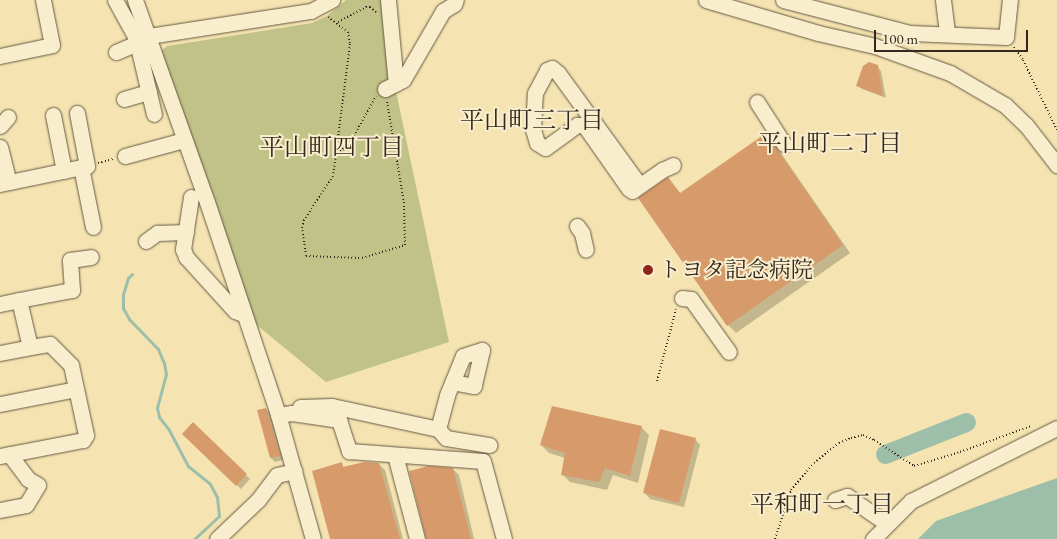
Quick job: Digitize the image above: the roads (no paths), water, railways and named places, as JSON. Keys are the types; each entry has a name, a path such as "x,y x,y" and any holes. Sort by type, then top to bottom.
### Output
{"street":[{"path":"0,56 52,45 43,0"},
{"path":"115,0 141,40"},
{"path":"135,0 141,40 184,140 207,202 242,314 277,413 313,539"},
{"path":"388,0 391,86 403,80 443,12 454,4 456,0"},
{"path":"706,0 818,33 875,46 950,73 981,89 1005,105 1026,124 1057,165"},
{"path":"783,0 828,6 910,32 1006,37 1009,29 1010,0"},
{"path":"943,0 947,34"},
{"path":"116,52 141,40 264,20 326,4"},
{"path":"818,33 828,6"},
{"path":"151,67 149,92 154,114"},
{"path":"552,68 558,73 630,190 584,125 577,125 545,148 537,143 533,129 535,93 547,70 552,68"},
{"path":"124,99 149,92"},
{"path":"757,102 784,144"},
{"path":"77,113 93,227"},
{"path":"53,116 64,171"},
{"path":"125,156 184,140"},
{"path":"0,147 5,183 84,166"},
{"path":"630,190 662,170 673,166"},
{"path":"191,197 183,249 186,257 236,312 242,314"},
{"path":"577,226 582,233 586,250"},
{"path":"146,241 157,233 186,232"},
{"path":"0,304 72,290 70,260 91,257"},
{"path":"19,300 30,347"},
{"path":"677,300 691,300 729,352"},
{"path":"0,353 50,344 71,366 86,435 83,440 5,455"},
{"path":"438,429 452,382"},
{"path":"0,404 76,389"},
{"path":"277,413 286,408 332,406 438,429 446,438 489,445"},
{"path":"277,413 292,413 339,420 349,451 483,462 504,539"},
{"path":"873,539 886,524 919,496 1057,428"},
{"path":"0,510 26,505 38,485 28,479 5,455"},
{"path":"396,455 417,539"},
{"path":"217,539 258,500 278,475 295,471"},
{"path":"835,500 847,496 886,524"}],"waterway":[{"path":"132,274 128,278 123,294 123,308 129,319 158,349 164,363 166,374 157,408 159,417 169,430 188,466 210,484 217,497 219,516 194,539"},
{"path":"885,454 966,422"}],"place":[{"name":"トヨタ記念病院","path":"648,270"}],"district":[{"name":"平山町三丁目","path":"532,120"},
{"name":"平山町二丁目","path":"830,143"},
{"name":"平山町四丁目","path":"332,147"},
{"name":"平和町一丁目","path":"822,504"}]}
